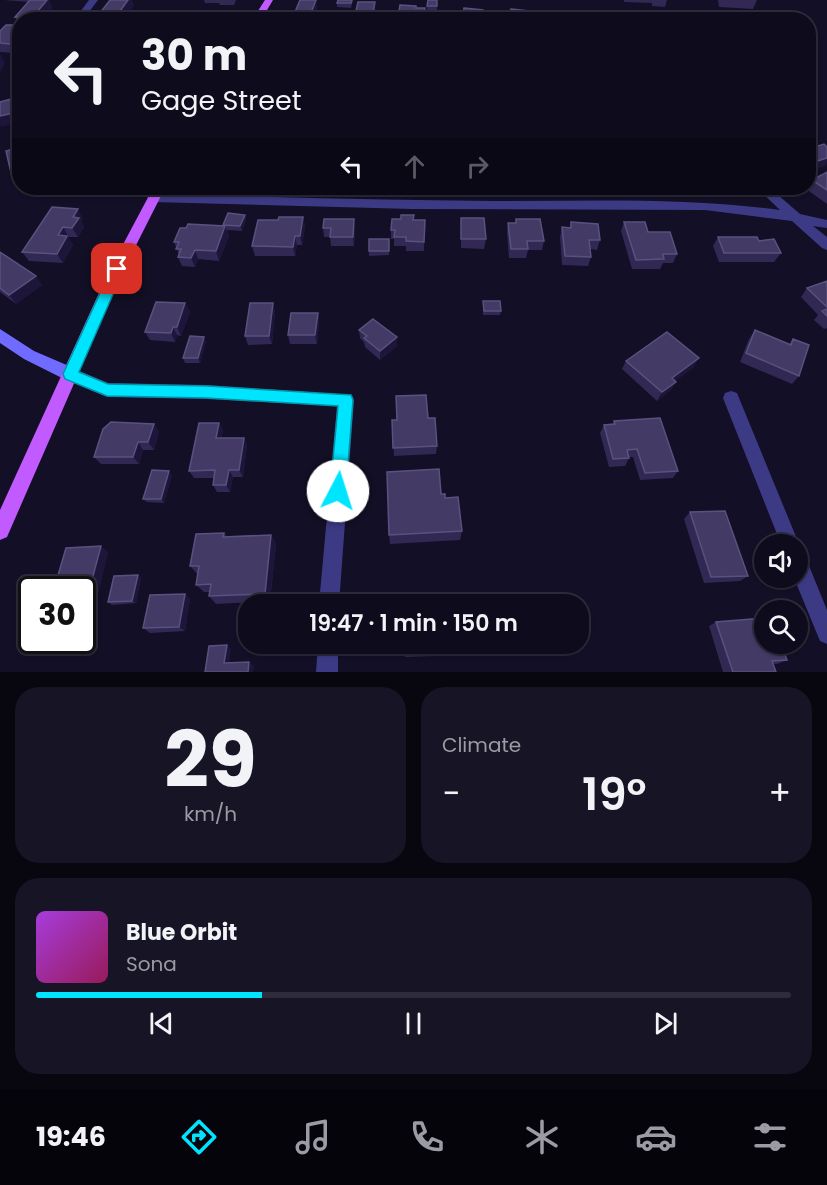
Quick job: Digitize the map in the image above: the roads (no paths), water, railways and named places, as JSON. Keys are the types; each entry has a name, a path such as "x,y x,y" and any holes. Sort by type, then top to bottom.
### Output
{"main road":[{"path":"0,531 117,269 155,195"}],"street":[{"path":"84,12 94,0"},
{"path":"196,195 414,206 688,205 791,215 827,224"},
{"path":"770,195 827,245"},
{"path":"0,335 29,355 107,390 207,392 346,400 330,594"},
{"path":"730,398 786,534"},
{"path":"808,587 827,634"},
{"path":"327,672 328,654"}]}
